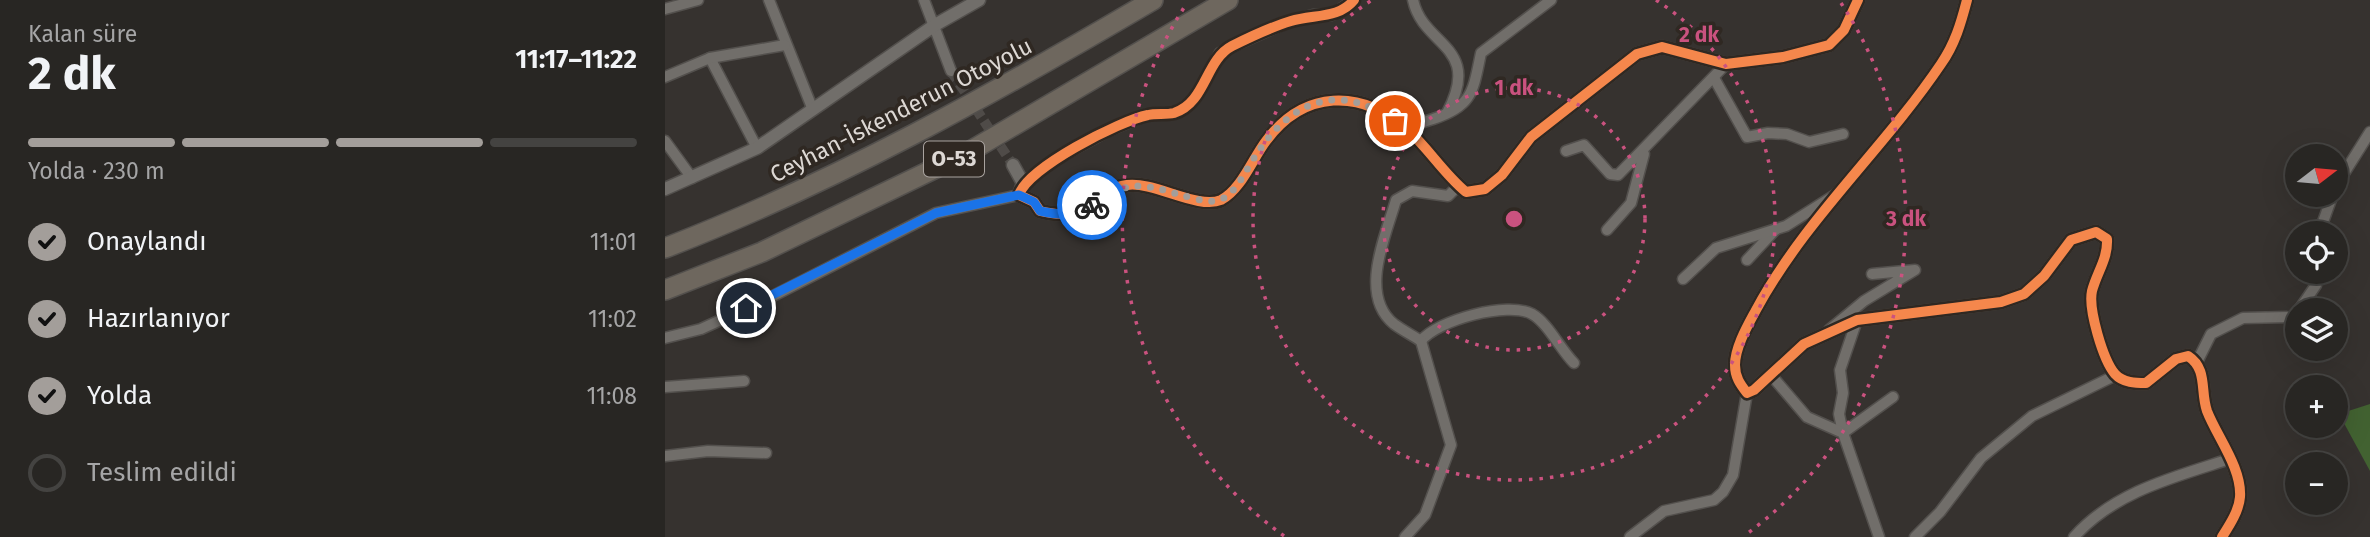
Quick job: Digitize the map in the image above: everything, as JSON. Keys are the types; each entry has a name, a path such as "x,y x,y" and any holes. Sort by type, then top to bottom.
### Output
{"highway":[{"name":"Ceyhan-İskenderun Otoyolu","path":"665,248 745,217 947,119 1153,0"},
{"name":"O-53","path":"665,290 762,252 967,153 1228,0"}],"street":[{"path":"665,9 698,0"},
{"path":"769,0 813,110"},
{"path":"923,0 951,71"},
{"path":"665,189 757,148 935,25 979,0"},
{"path":"665,338 701,329 769,298 936,213 1021,189 1054,160 1108,131 1146,115 1175,113 1194,100 1220,53 1230,47 1288,22 1313,15 1332,15 1349,7 1355,0"},
{"path":"1413,0 1417,17 1444,41 1452,54 1458,74 1456,96 1447,113"},
{"path":"1407,130 1419,122 1462,108 1473,92 1481,52 1551,0"},
{"path":"1013,166 1021,189 1040,211 1071,215 1085,210 1126,185 1147,186 1207,202 1220,200 1242,178 1274,130 1289,115 1326,100 1341,99 1383,113 1407,130 1466,192 1485,189 1502,175 1531,137 1637,54 1662,47 1726,64 1783,57 1829,45 1844,30 1859,0"},
{"path":"1747,393 1738,380 1735,363 1747,328 1774,277 1835,195 1881,142 1940,65 1955,42 1967,0"},
{"path":"665,77 710,58 785,45"},
{"path":"710,58 757,148"},
{"path":"1566,150 1584,145 1610,174 1619,175 1726,64"},
{"path":"1714,78 1747,136 1777,133 1799,136 1809,142 1843,134"},
{"path":"2349,165 2370,132"},
{"path":"665,141 692,178"},
{"path":"1607,230 1631,202 1645,151"},
{"path":"1405,537 1425,514 1451,445 1421,341 1392,322 1381,307 1375,282 1396,200 1412,191 1448,196 1458,186"},
{"path":"1683,279 1716,248 1786,226 1835,195"},
{"path":"1747,260 1776,229"},
{"path":"1630,537 1664,511 1714,500 1723,492 1733,475 1747,393 1804,344 1857,320 2001,302 2024,294 2044,276 2071,240 2097,232 2107,239 2108,255 2092,293 2095,327 2116,375 2130,383 2146,383 2160,375 2176,359 2188,356 2197,362 2203,377 2205,406 2235,469 2240,497 2232,521 2221,537"},
{"path":"1825,334 1864,301 1915,270 1872,274"},
{"path":"1421,341 1428,332 1438,327 1514,307 1535,315 1574,363"},
{"path":"2197,362 2211,334 2232,323 2243,318 2285,317"},
{"path":"1857,320 1840,370 1843,393 1839,414 1879,537"},
{"path":"1771,375 1807,417 1843,433"},
{"path":"1915,537 1940,512 1981,458 2032,416 2116,375"},
{"path":"665,387 744,381"},
{"path":"1843,433 1893,397"},
{"path":"665,456 708,451 766,453"},
{"path":"2074,537 2107,507 2160,481 2230,459"}],"green space":[{"path":"2370,404 2370,471 2348,431 2348,411"}],"tunnel":[{"path":"951,71 1013,165"}],"cycle path":[{"path":"1354,0 1341,10 1283,23 1232,46 1216,61 1199,91 1185,108 1174,113 1151,114 1134,119 1076,147 1038,172 1019,195 1034,202 1040,211 1057,214 1081,210 1104,193 1127,185 1150,187 1200,201 1221,200 1235,189 1266,141 1281,124 1297,112 1315,104 1333,101 1352,102 1390,116 1416,137 1466,192 1485,189 1502,175 1531,137 1637,54 1662,47 1726,64 1783,57 1829,45 1844,30 1858,0"},
{"path":"1967,0 1954,41 1941,64 1895,126 1797,245 1756,310 1736,358 1738,380 1747,393 1754,390 1804,344 1857,320 2001,302 2024,294 2044,276 2071,240 2096,232 2107,239 2107,246 2092,291 2092,310 2101,346 2115,374 2126,381 2146,383 2176,359 2188,356 2201,374 2207,411 2233,464 2240,486 2238,508 2222,537"}],"way so far":[{"path":"1092,205 1126,185 1147,186 1207,202 1220,200 1242,178 1274,130 1289,115 1310,104 1341,99 1383,113 1395,121"}],"route":[{"path":"746,308 936,213 975,202 1019,195 1034,202 1040,211 1054,214 1071,215 1092,205"}]}
